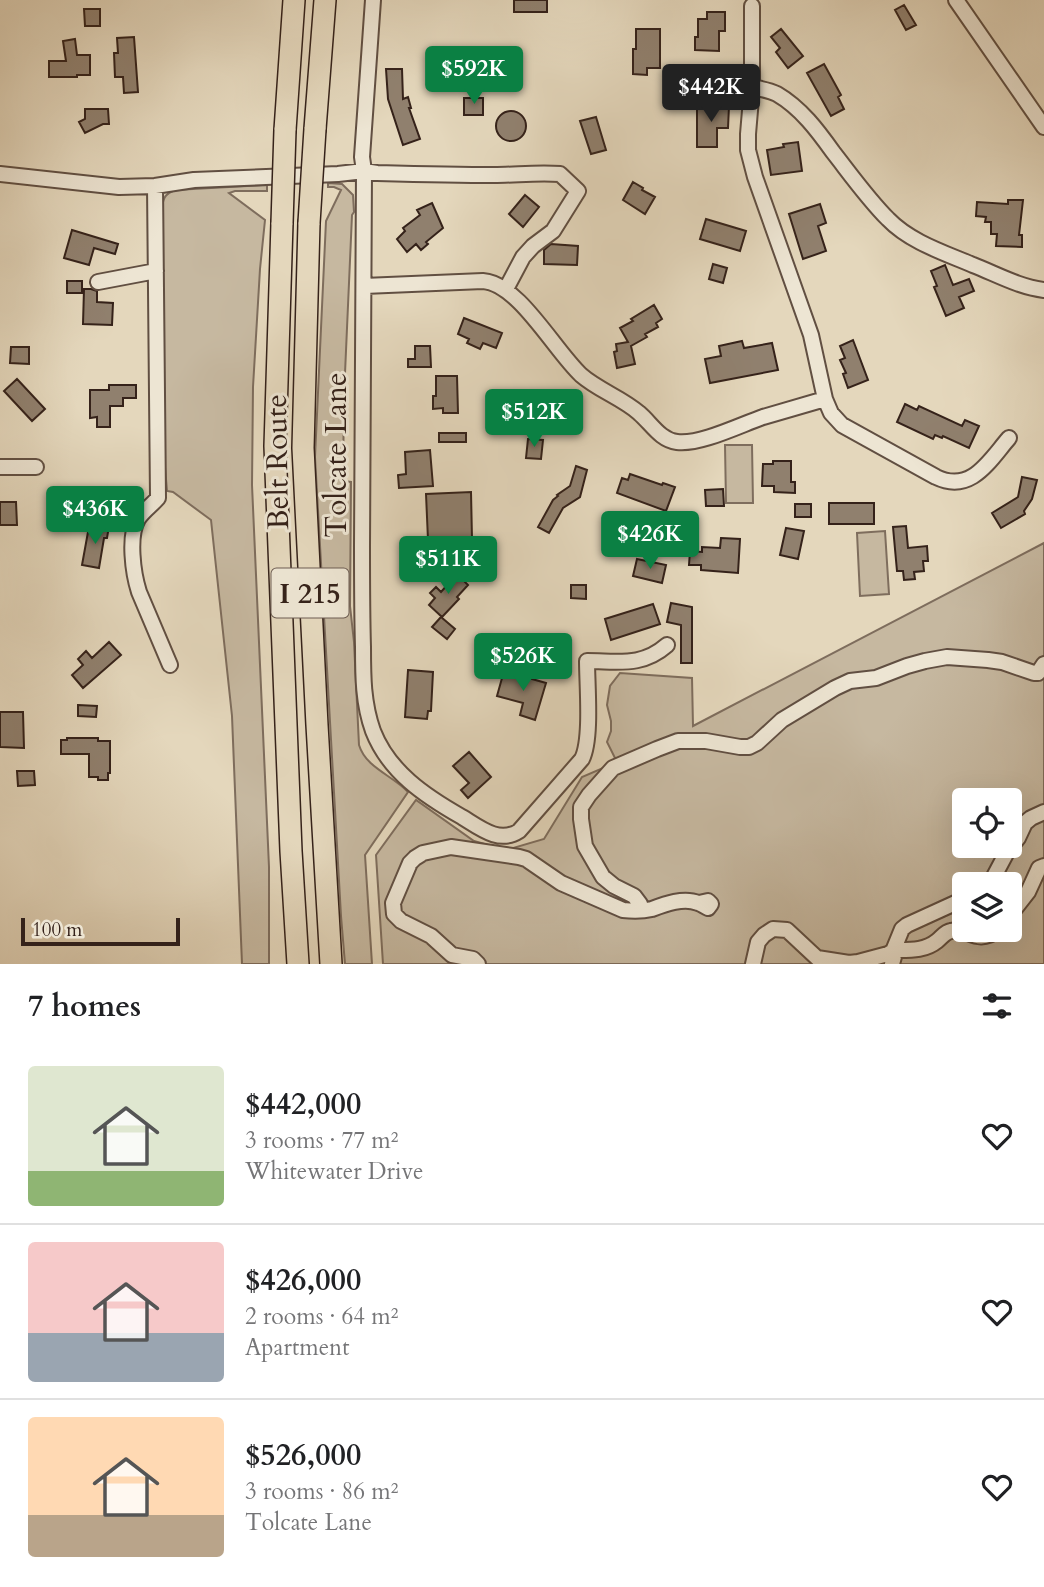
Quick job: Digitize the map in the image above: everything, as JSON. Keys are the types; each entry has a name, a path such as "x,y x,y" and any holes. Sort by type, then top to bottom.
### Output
{"highway":[{"name":"Belt Route","path":"294,0 285,130 275,446 298,964"},
{"name":"Belt Route","path":"325,0 309,223 303,449 331,964"},
{"path":"288,964 291,851"}],"street":[{"name":"Tolcate Lane","path":"373,0 362,157 363,692 370,721 386,756 410,782 434,801 493,835 503,837 519,831 582,759 587,736 587,661 641,661 656,655 667,645"},
{"path":"956,0 1044,127"},
{"path":"752,6 752,87 748,141 750,159 808,324 825,399 831,413 849,429 947,482 961,482 975,475 1009,438"},
{"path":"752,87 778,95 802,113 859,186 900,230 1010,281 1044,290"},
{"path":"0,174 120,187 155,186 194,180 364,171 560,174 578,191 553,231 523,257 506,289"},
{"path":"155,186 158,498 136,522 133,557 139,592 170,665"},
{"path":"98,282 156,271"},
{"path":"364,286 483,281 506,289 581,374 633,409 661,435 674,442 703,439 825,399"},
{"path":"0,467 36,467"},
{"path":"641,910 634,896 607,882 585,846 580,819 582,807 613,768 678,741 706,741 749,747 782,720 835,688 850,681 876,678 925,661 947,657 988,660 1034,673 1038,673 1044,664"},
{"path":"996,872 1025,823 1044,812"},
{"path":"478,964 473,959 453,955 431,936 401,921 394,914 393,903 410,863 423,853 451,847 519,856 561,883 623,910 650,909 683,901 699,903"},
{"path":"1022,899 1040,868 1044,866"},
{"path":"753,964 758,942 773,929 787,930 817,958 849,963 888,954 907,925 952,904"},
{"path":"892,964 895,953 899,950 924,949 952,930"}],"shaded area":[{"path":"328,183 342,184 353,195 354,212 344,396 343,481 351,482 350,606 359,745 367,760 408,792 365,855 372,964 345,964 315,457 326,221 341,190 328,187"},
{"path":"267,185 267,191 229,193 265,220 253,387 252,485 269,867 269,964 242,964 232,716 211,520 173,492 167,491 162,432 162,206 166,196 175,190"},
{"path":"725,445 752,445 753,503 726,503"},
{"path":"885,531 889,594 860,596 857,533"},
{"path":"1044,543 1044,964 383,964 376,855 416,800 474,841 506,850 544,839 582,777 617,762 607,742 611,721 607,705 610,686 620,673 692,678 693,726"}],"building":[{"path":"514,0 547,0 547,12 514,12"},
{"path":"904,5 916,25 906,30 895,10"},
{"path":"84,9 100,9 100,26 85,26"},
{"path":"707,12 725,12 725,31 719,31 719,51 695,50 698,19 707,19"},
{"path":"636,29 660,29 660,68 647,68 647,75 633,74"},
{"path":"781,29 803,56 788,68 776,52 780,48 771,37"},
{"path":"134,37 138,92 124,93 123,77 115,77 114,53 118,53 117,38"},
{"path":"75,39 77,55 90,55 90,75 49,77 49,61 66,61 63,41"},
{"path":"824,64 841,95 838,97 844,109 831,116 807,73"},
{"path":"386,69 402,69 403,99 408,97 420,139 403,145 388,99"},
{"path":"464,98 483,98 483,115 464,115"},
{"path":"697,106 729,106 728,128 717,128 717,147 697,147"},
{"path":"85,109 108,109 109,124 103,124 85,133 79,122 85,119"},
{"path":"511,111 522,115 526,126 522,137 511,141 500,137 496,126 500,115"},
{"path":"596,117 606,150 591,154 580,121"},
{"path":"798,142 802,171 771,175 767,150"},
{"path":"633,182 655,197 645,214 623,200"},
{"path":"525,195 539,207 523,227 509,214"},
{"path":"1008,200 1023,200 1019,235 1022,235 1022,247 996,246 997,234 991,234 991,222 985,222 986,217 976,216 977,202 1008,204"},
{"path":"432,203 443,228 426,242 428,244 421,250 416,244 407,252 397,239 405,231 403,228 420,215 417,210"},
{"path":"820,204 826,223 818,226 826,251 803,259 789,214"},
{"path":"706,219 746,231 740,251 700,239"},
{"path":"72,230 118,244 115,254 94,248 89,265 64,258"},
{"path":"551,244 578,246 577,265 544,264 544,250"},
{"path":"713,264 727,268 723,283 709,279"},
{"path":"945,265 953,285 969,279 974,291 959,297 964,308 946,316 934,287 937,286 931,271"},
{"path":"67,281 82,281 82,293 67,293"},
{"path":"84,289 97,291 97,302 113,303 112,325 83,324"},
{"path":"654,305 662,319 656,323 658,327 631,346 635,364 617,368 614,352 617,351 616,344 628,342 620,328"},
{"path":"464,318 502,333 496,348 483,343 480,349 467,343 469,339 458,334"},
{"path":"853,340 868,380 848,388 843,374 846,373 840,360 845,358 840,346"},
{"path":"742,341 744,348 772,343 778,370 710,383 705,359 721,356 719,346"},
{"path":"415,346 430,346 431,367 408,367 408,359 415,359"},
{"path":"11,347 29,347 29,364 10,363"},
{"path":"436,376 457,376 458,413 443,413 443,408 433,409"},
{"path":"17,379 45,409 32,421 4,391"},
{"path":"109,385 136,385 136,398 123,398 123,406 110,406 110,427 97,427 97,417 90,418 90,390 109,390"},
{"path":"905,404 917,410 919,406 962,426 965,420 979,426 969,448 943,436 942,438 935,435 933,439 897,422"},
{"path":"439,433 466,433 466,442 439,442"},
{"path":"528,439 543,440 541,459 526,458"},
{"path":"430,450 433,486 399,488 398,475 406,474 405,452"},
{"path":"773,461 791,461 791,482 795,482 795,493 774,492 774,486 762,486 763,464 773,464"},
{"path":"576,466 587,470 580,497 563,508 549,533 538,527 553,500 570,486"},
{"path":"630,474 675,487 666,511 617,493 622,478 628,480"},
{"path":"1022,477 1037,480 1032,499 1024,511 1025,514 1001,528 992,513 1018,497"},
{"path":"723,489 724,506 706,506 705,490"},
{"path":"471,492 472,539 428,540 426,494"},
{"path":"0,502 16,502 17,525 0,525"},
{"path":"829,503 874,503 874,524 829,524"},
{"path":"795,504 811,504 811,517 795,517"},
{"path":"95,523 109,526 99,568 82,565 88,532 93,533"},
{"path":"906,526 908,548 927,546 928,561 923,561 924,571 914,572 915,579 904,580 903,571 897,571 893,527"},
{"path":"786,528 804,531 798,559 780,555"},
{"path":"721,538 740,539 738,573 701,570 701,565 689,565 690,551 702,552 702,547 720,548"},
{"path":"637,559 666,565 662,583 633,576"},
{"path":"457,574 468,585 442,617 429,605 435,598 430,593 436,587 441,592"},
{"path":"571,585 586,585 586,599 571,598"},
{"path":"671,603 692,607 692,663 681,663 681,625 667,622"},
{"path":"653,604 660,624 611,640 605,619"},
{"path":"441,617 455,629 447,639 432,627"},
{"path":"109,642 121,655 83,688 72,675 83,665 78,659 86,651 92,658"},
{"path":"408,670 433,672 431,711 428,711 427,719 405,717"},
{"path":"504,671 546,683 535,720 520,715 523,703 497,696"},
{"path":"78,705 97,706 96,717 78,716"},
{"path":"0,712 23,712 24,748 0,747"},
{"path":"98,738 98,741 110,741 108,780 89,777 89,754 61,754 61,740"},
{"path":"469,752 491,777 468,798 461,790 469,783 453,766"},
{"path":"17,771 34,771 35,785 18,786"}]}
